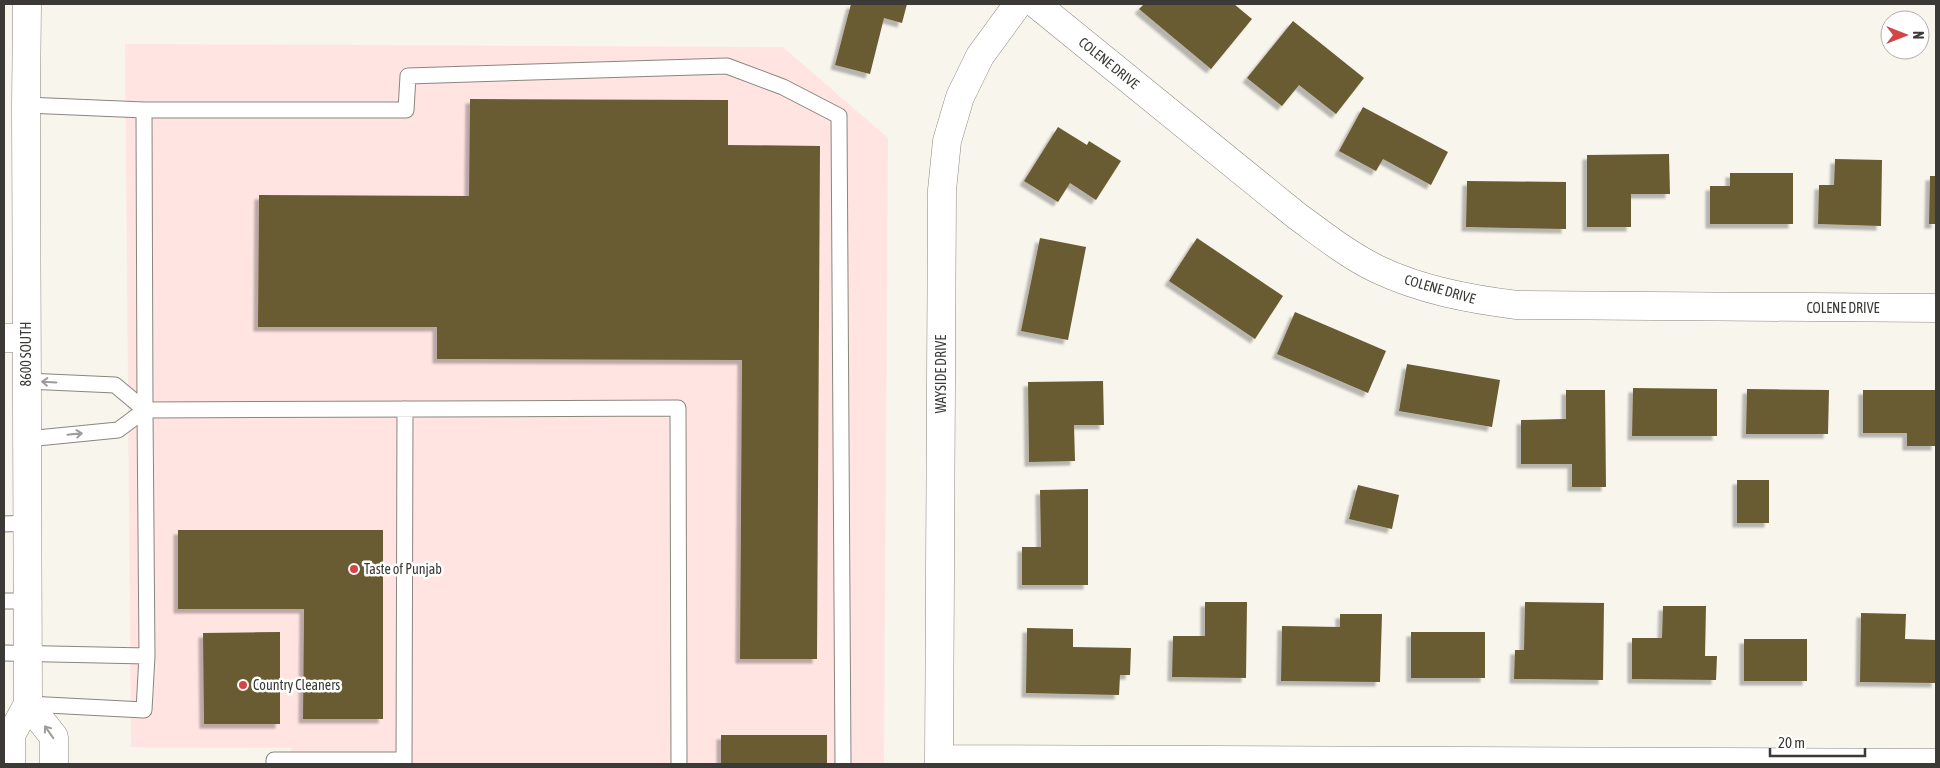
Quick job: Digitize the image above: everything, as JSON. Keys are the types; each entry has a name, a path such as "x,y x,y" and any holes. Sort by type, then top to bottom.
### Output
{"street":[{"name":"8600 SOUTH","path":"11,764 12,735 28,704 16,653 16,524 27,439 27,381 15,338 26,105 27,4"},
{"name":"WAYSIDE DRIVE","path":"939,762 942,190 947,141 960,96 980,56 1018,4"},
{"name":"COLENE DRIVE","path":"1036,4 1297,216 1336,244 1377,268 1424,287 1471,299 1517,305 1936,308"},
{"path":"28,704 54,737 54,764"},
{"path":"939,762 1936,763"}],"lane":[{"path":"26,105 144,110 406,110 408,76 727,66 783,87 839,116 843,764"},
{"path":"28,704 144,710 147,656 144,410 144,110"},
{"path":"27,381 114,385 144,410"},
{"path":"27,439 118,430 144,410 678,408 679,764"},
{"path":"274,764 274,760 404,762 405,409"},
{"path":"16,653 147,656"}],"shaded area":[{"path":"125,44 783,47 888,138 884,764 292,764 291,748 131,747"}],"building":[{"path":"851,4 907,4 902,23 884,18 870,74 835,65"},
{"path":"1144,4 1234,4 1252,19 1211,69 1139,9"},
{"path":"1293,21 1364,78 1336,114 1299,85 1282,106 1247,78"},
{"path":"470,99 728,100 728,145 820,146 817,659 740,659 742,360 437,359 437,327 258,327 259,195 469,196"},
{"path":"1363,107 1448,152 1431,185 1383,159 1376,171 1339,151"},
{"path":"1058,127 1087,145 1089,141 1121,161 1096,200 1070,183 1058,202 1024,181"},
{"path":"1669,154 1670,194 1631,194 1631,227 1587,227 1587,155"},
{"path":"1835,159 1882,160 1881,226 1818,224 1819,185 1834,185"},
{"path":"1730,173 1793,173 1793,224 1710,224 1710,186 1730,186"},
{"path":"1930,176 1936,176 1936,224 1929,224"},
{"path":"1467,181 1566,182 1566,229 1466,227"},
{"path":"1040,238 1086,247 1068,340 1021,331"},
{"path":"1197,238 1283,296 1255,339 1169,281"},
{"path":"1295,312 1386,351 1368,393 1277,354"},
{"path":"1407,364 1500,380 1492,427 1399,411"},
{"path":"1103,381 1104,425 1074,425 1075,461 1029,462 1028,382"},
{"path":"1633,388 1717,389 1717,436 1632,436"},
{"path":"1747,389 1829,390 1828,434 1746,434"},
{"path":"1566,390 1605,390 1606,487 1572,487 1572,464 1521,464 1521,420 1566,419"},
{"path":"1863,390 1936,390 1936,446 1907,446 1907,433 1863,433"},
{"path":"1737,480 1769,480 1769,523 1737,523"},
{"path":"1358,485 1399,495 1392,529 1349,519"},
{"path":"1088,489 1088,585 1022,585 1022,547 1041,547 1040,490"},
{"path":"178,530 383,530 383,719 303,719 304,609 178,609"},
{"path":"1205,602 1247,602 1246,678 1172,677 1173,636 1205,636"},
{"path":"1525,602 1604,603 1603,680 1514,679 1515,650 1524,650"},
{"path":"1663,606 1706,606 1705,656 1717,656 1716,680 1632,679 1632,638 1662,638"},
{"path":"1861,613 1906,614 1905,639 1936,640 1936,683 1860,682"},
{"path":"1340,614 1382,614 1380,682 1281,681 1282,626 1340,627"},
{"path":"1027,628 1073,629 1073,647 1131,648 1130,675 1120,675 1119,695 1026,693"},
{"path":"280,632 280,724 204,724 203,633"},
{"path":"1411,632 1485,632 1485,678 1411,678"},
{"path":"1744,639 1807,639 1807,681 1744,681"},
{"path":"721,735 827,735 827,764 721,764"}],"place":[{"name":"Taste of Punjab","path":"354,569"},
{"name":"Country Cleaners","path":"243,685"}]}
